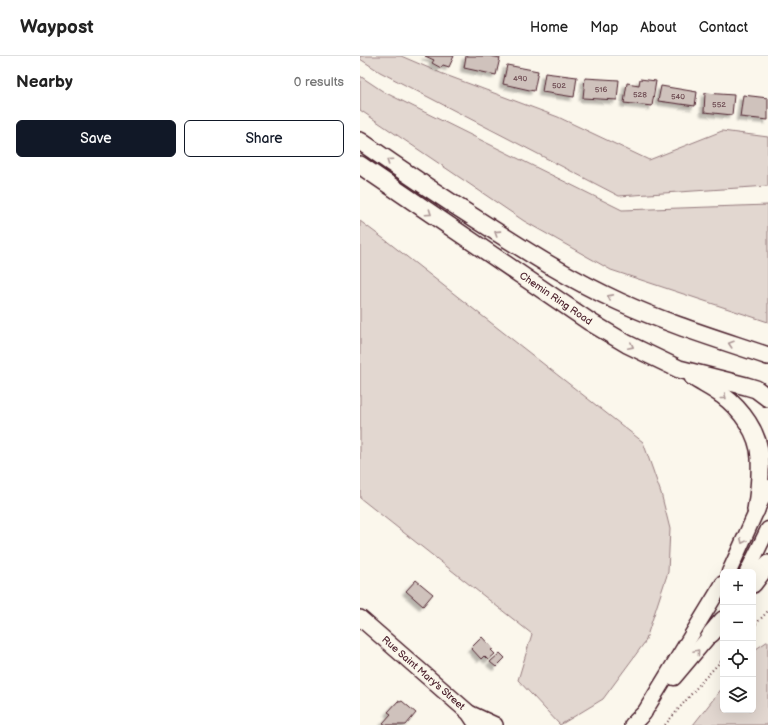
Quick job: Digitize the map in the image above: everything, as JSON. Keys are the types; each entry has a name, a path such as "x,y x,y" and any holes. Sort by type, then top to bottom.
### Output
{"highway":[{"path":"360,141 424,186 522,249 578,281 619,302 658,319 768,356"},
{"name":"Chemin Ring Road","path":"360,166 590,322 627,344 679,369 756,389 768,398"},
{"path":"679,369 722,395 740,411 754,433 760,457 760,482 756,510"},
{"path":"756,580 768,564"},
{"path":"712,634 720,624"}],"main road":[{"path":"730,569 756,510 768,487"},
{"path":"748,569 768,529"},
{"path":"640,721 720,588"},
{"name":"Rue Saint Mary's Street","path":"360,618 473,719 495,725"},
{"path":"632,725 640,721 712,634 720,619"}],"path":[{"path":"756,624 768,611"},
{"path":"665,725 720,661"}],"shaded area":[{"path":"360,56 401,56 443,74 558,117 649,160 722,131 768,137 768,186 619,196 380,72 360,59"},
{"path":"360,76 384,92 622,210 768,205 768,322 611,270 524,221 360,110"},
{"path":"360,221 643,442 661,493 670,529 668,572 645,642 603,699 560,725 518,680 532,634 360,498"},
{"path":"768,641 768,725 693,725 720,691 720,713 756,713 756,649"}],"building":[{"path":"425,56 454,56 449,67 443,65 441,68 432,63 434,60"},
{"path":"466,56 490,56 500,58 496,75 464,68"},
{"path":"507,65 538,71 534,91 503,84"},
{"path":"545,73 577,77 574,97 542,92"},
{"path":"585,78 619,80 617,100 583,98"},
{"path":"640,79 656,81 652,106 624,103 627,83 639,85"},
{"path":"661,86 697,92 695,106 658,101"},
{"path":"705,93 734,95 732,115 704,112"},
{"path":"743,95 768,98 768,120 740,117"},
{"path":"416,580 433,594 423,606 406,591"},
{"path":"482,637 493,649 491,650 495,654 488,660 484,656 481,659 471,648"},
{"path":"500,653 505,658 496,667 490,662"},
{"path":"398,701 402,701 416,713 406,725 386,725 383,723 391,714 388,712"}]}
